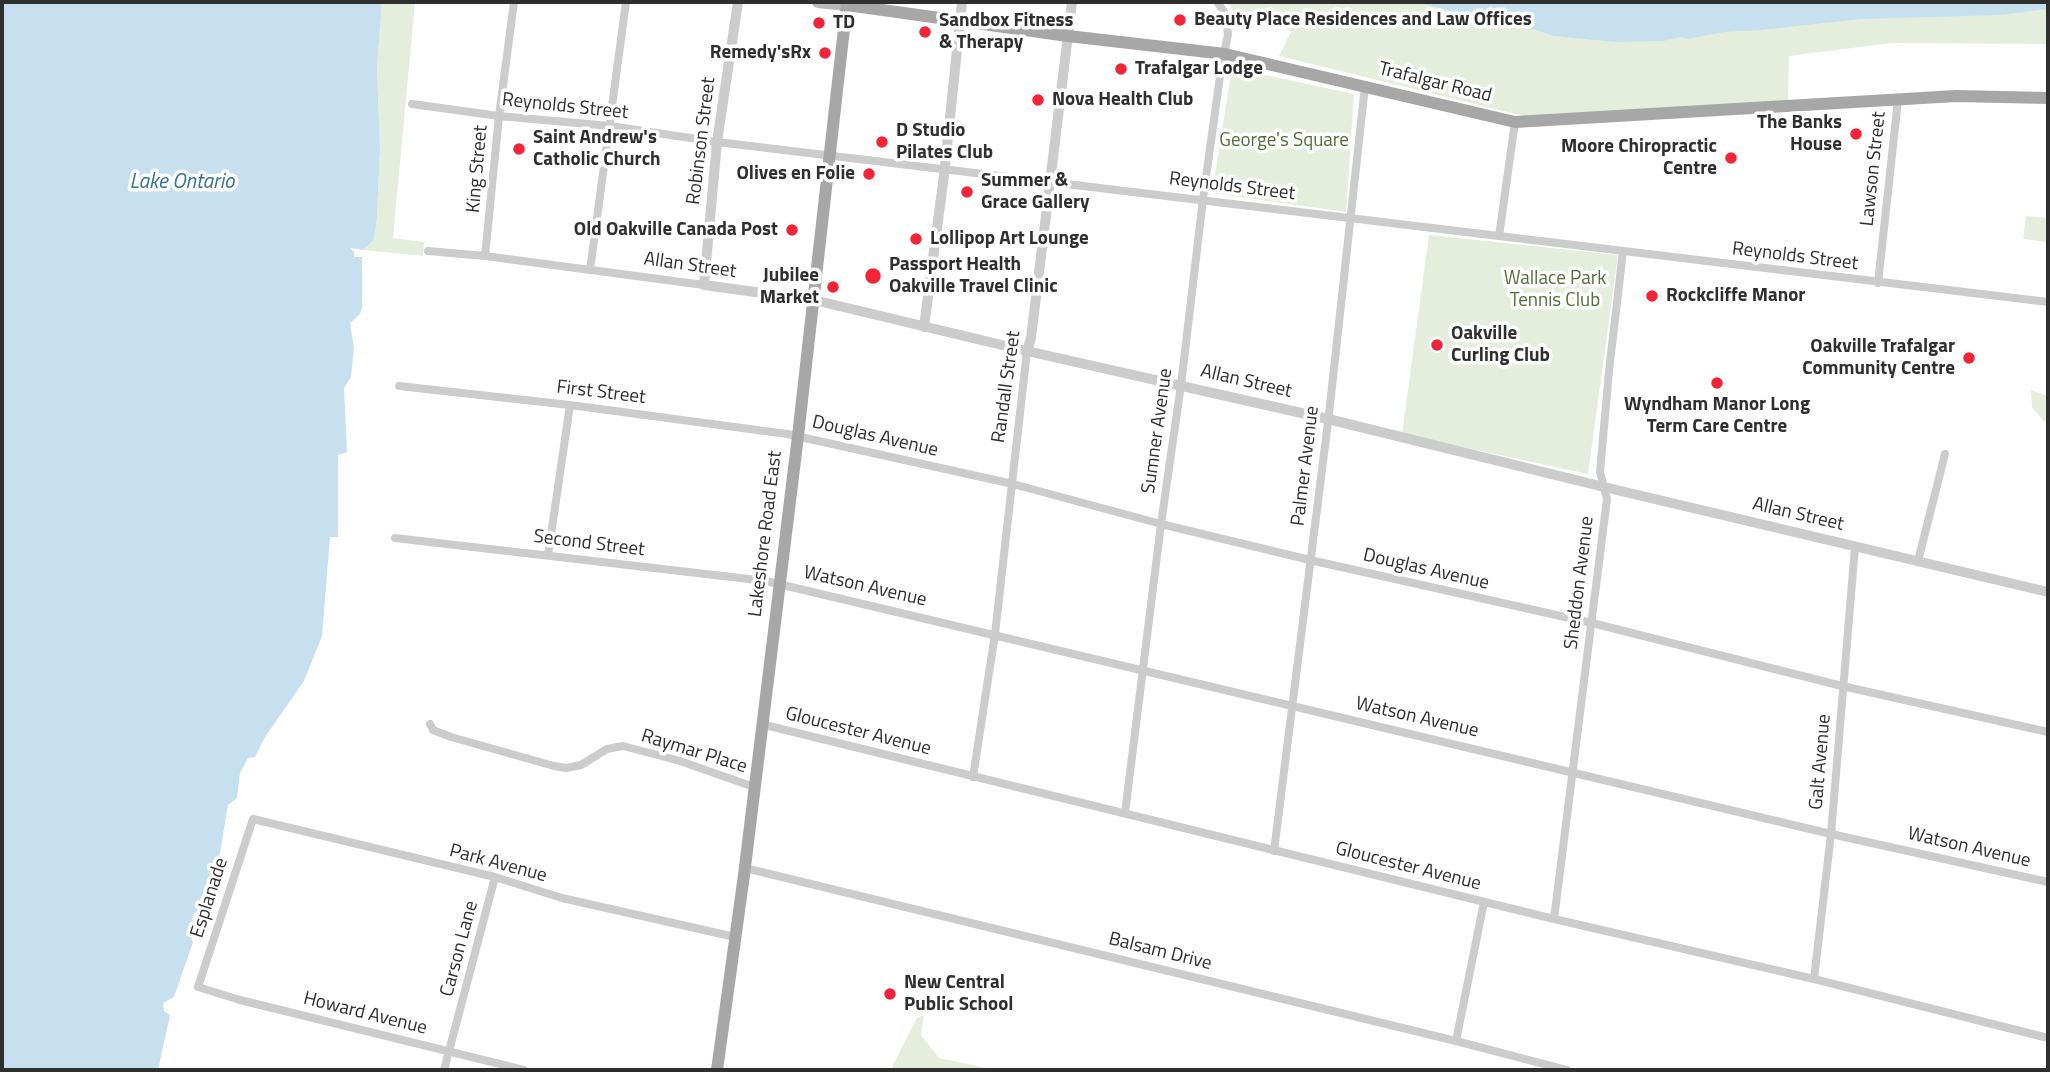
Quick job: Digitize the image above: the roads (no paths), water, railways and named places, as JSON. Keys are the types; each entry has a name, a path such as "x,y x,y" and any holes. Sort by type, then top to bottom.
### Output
{"main road":[{"name":"Trafalgar Road","path":"818,2 847,3 959,22 1226,54 1515,122 1968,96 2048,98"},
{"name":"Lakeshore Road East","path":"717,1070 745,868 798,436 847,3"}],"street":[{"name":"King Street","path":"485,256 514,2"},
{"path":"590,270 626,2"},
{"name":"Robinson Street","path":"704,285 718,142 738,2"},
{"path":"923,327 962,2"},
{"name":"Randall Street","path":"973,777 995,634 1027,351 1031,338 1072,2"},
{"name":"Sumner Avenue","path":"1125,813 1203,199 1220,76 1226,54 1228,34 1225,13 1217,2"},
{"name":"Palmer Avenue","path":"1274,850 1352,218 1365,86"},
{"name":"Lawson Street","path":"1878,283 1898,100"},
{"name":"Reynolds Street","path":"412,104 2048,302"},
{"path":"1499,236 1515,122"},
{"name":"Allan Street","path":"428,251 485,256 814,300 1328,419 2048,592"},
{"name":"Sheddon Avenue","path":"1554,919 1606,499 1600,472 1623,251"},
{"name":"First Street","path":"399,386 570,405 798,436"},
{"path":"548,555 570,405"},
{"name":"Douglas Avenue","path":"798,436 1013,484 1310,560 1592,623 1842,686 2048,732"},
{"path":"1918,561 1945,454"},
{"name":"Second Street","path":"395,538 779,584"},
{"name":"Galt Avenue","path":"1814,979 1831,834 1855,547"},
{"name":"Watson Avenue","path":"779,584 1831,834 2048,882"},
{"name":"Raymar Place","path":"430,724 433,730 451,737 554,766 565,768 581,765 607,749 623,746 680,761 754,787"},
{"name":"Gloucester Avenue","path":"761,724 2048,1038"},
{"name":"Park Avenue","path":"253,820 495,877 562,898 735,937"},
{"name":"Esplanade","path":"198,987 253,820"},
{"name":"Balsam Drive","path":"745,868 1567,1070"},
{"name":"Carson Lane","path":"444,1070 495,877"},
{"path":"1456,1041 1485,902"},
{"name":"Howard Avenue","path":"198,987 240,1000 524,1070"}],"water":[{"name":"Lake Ontario","path":"2,2 382,2 377,66 380,149 377,217 374,239 363,250 350,248 354,257 362,257 362,308 360,314 350,323 354,348 351,377 344,388 347,452 338,455 338,537 330,537 322,636 304,681 265,737 255,757 248,758 240,773 237,798 228,805 217,871 201,910 194,913 189,933 193,942 174,997 163,1003 164,1011 170,1015 158,1070 2,1070"},
{"path":"1415,2 2048,2 2048,9 1999,15 1861,19 1724,32 1687,39 1682,37 1662,41 1617,42 1554,36 1515,23 1497,23 1490,10 1468,15"}],"place":[{"name":"Beauty Place Residences and Law Offices","path":"1180,20"},
{"name":"TD","path":"819,23"},
{"name":"Sandbox Fitness & Therapy","path":"925,32"},
{"name":"Remedy'sRx","path":"825,53"},
{"name":"Trafalgar Lodge","path":"1121,69"},
{"name":"Nova Health Club","path":"1038,100"},
{"name":"The Banks House","path":"1856,134"},
{"name":"D Studio Pilates Club","path":"882,142"},
{"name":"Saint Andrew's Catholic Church","path":"519,149"},
{"name":"Moore Chiropractic Centre","path":"1731,158"},
{"name":"Olives en Folie","path":"869,174"},
{"name":"Summer & Grace Gallery","path":"967,192"},
{"name":"Old Oakville Canada Post","path":"792,230"},
{"name":"Lollipop Art Lounge","path":"916,239"},
{"name":"Passport Health Oakville Travel Clinic","path":"873,276"},
{"name":"Jubilee Market","path":"833,287"},
{"name":"Rockcliffe Manor","path":"1652,296"},
{"name":"Oakville Curling Club","path":"1437,345"},
{"name":"Oakville Trafalgar Community Centre","path":"1969,358"},
{"name":"Wyndham Manor Long Term Care Centre","path":"1717,383"},
{"name":"New Central Public School","path":"890,994"}],"park label":[{"name":"George's Square","path":"1284,141"},
{"name":"Wallace Park Tennis Club","path":"1555,290"}]}
